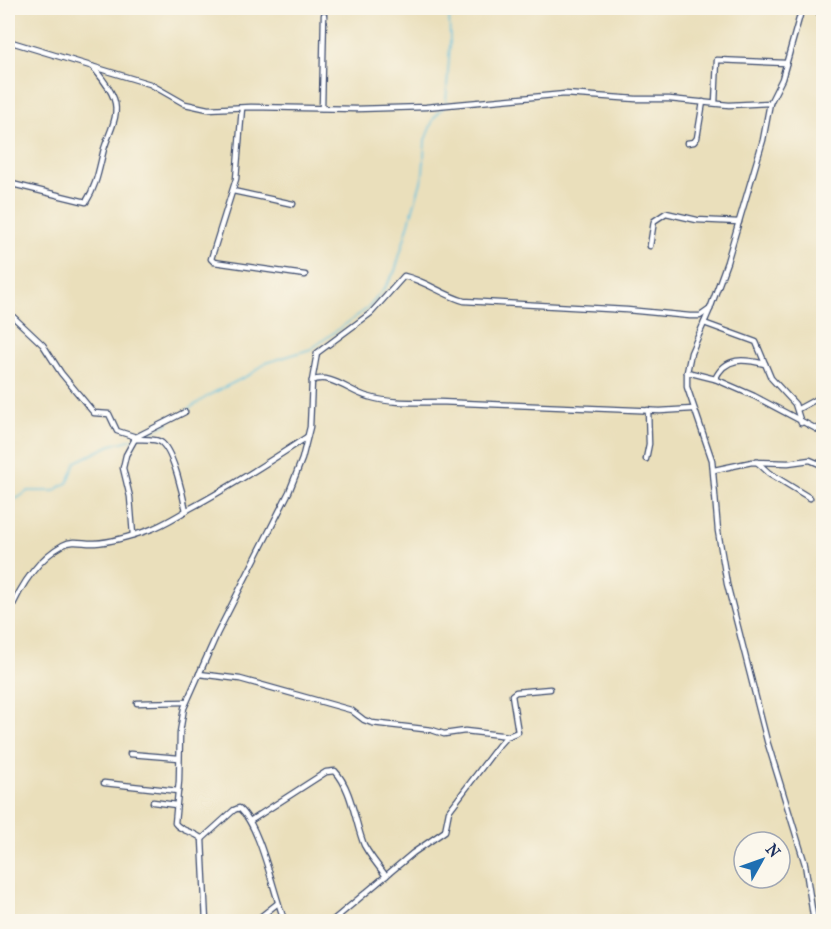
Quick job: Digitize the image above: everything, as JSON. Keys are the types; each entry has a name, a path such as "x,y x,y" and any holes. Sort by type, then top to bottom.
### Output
{"street":[{"path":"802,8 777,91 770,103 763,140 739,222 710,309 691,353 687,387 714,470 718,531 725,577 767,741 805,864 814,921"},
{"path":"816,8 824,21"},
{"path":"322,108 324,15"},
{"path":"8,40 150,84 192,107 219,110 426,107 565,94 752,105 770,103"},
{"path":"715,103 717,60 786,63"},
{"path":"8,183 86,202 100,171 116,112 115,100 110,90 93,67"},
{"path":"687,143 694,142 698,138 703,102"},
{"path":"243,108 236,179 211,258 212,261 305,274"},
{"path":"233,191 293,204"},
{"path":"650,246 654,221 666,213 697,220 739,222"},
{"path":"206,921 202,839 197,834 177,827 174,817 178,791 181,717 185,702 289,492 302,459 308,437 316,353 371,313 404,276 419,280 464,301 639,310 690,316 700,316 710,309"},
{"path":"8,312 43,345 61,373 94,413 108,414 117,431 135,438 163,443 176,469 186,511"},
{"path":"704,323 756,342 775,383 798,409 801,423"},
{"path":"715,379 723,367 734,360 765,364"},
{"path":"687,372 715,379 754,396 801,423 824,433"},
{"path":"312,381 322,378 369,398 406,404 439,402 648,410 693,409"},
{"path":"798,409 824,395"},
{"path":"646,459 649,444 648,410"},
{"path":"133,535 123,466 135,438 185,412"},
{"path":"8,616 21,588 32,573 61,546 72,542 94,543 133,535 170,521 308,437"},
{"path":"714,470 757,462 788,464 810,460 824,466"},
{"path":"757,462 769,473 810,498"},
{"path":"199,674 240,679 351,710 372,723 425,729 444,734 465,731 509,736"},
{"path":"331,921 413,853 445,831 448,811 498,746 518,730 512,695 516,692 550,689"},
{"path":"137,703 185,702"},
{"path":"130,754 179,758"},
{"path":"250,821 326,772 335,771 342,779 366,848 386,876"},
{"path":"104,783 178,791"},
{"path":"153,802 176,806"},
{"path":"202,839 237,808 242,810 250,821 262,851 285,921"},
{"path":"254,921 278,903"}],"waterway":[{"path":"446,102 450,44 449,8"},
{"path":"187,410 266,363 311,349 368,308 395,271 423,175 425,140 434,118 444,106"},
{"path":"146,435 168,423"},
{"path":"8,500 18,498 28,491 54,491 68,482 76,462 111,445 133,439"}]}
